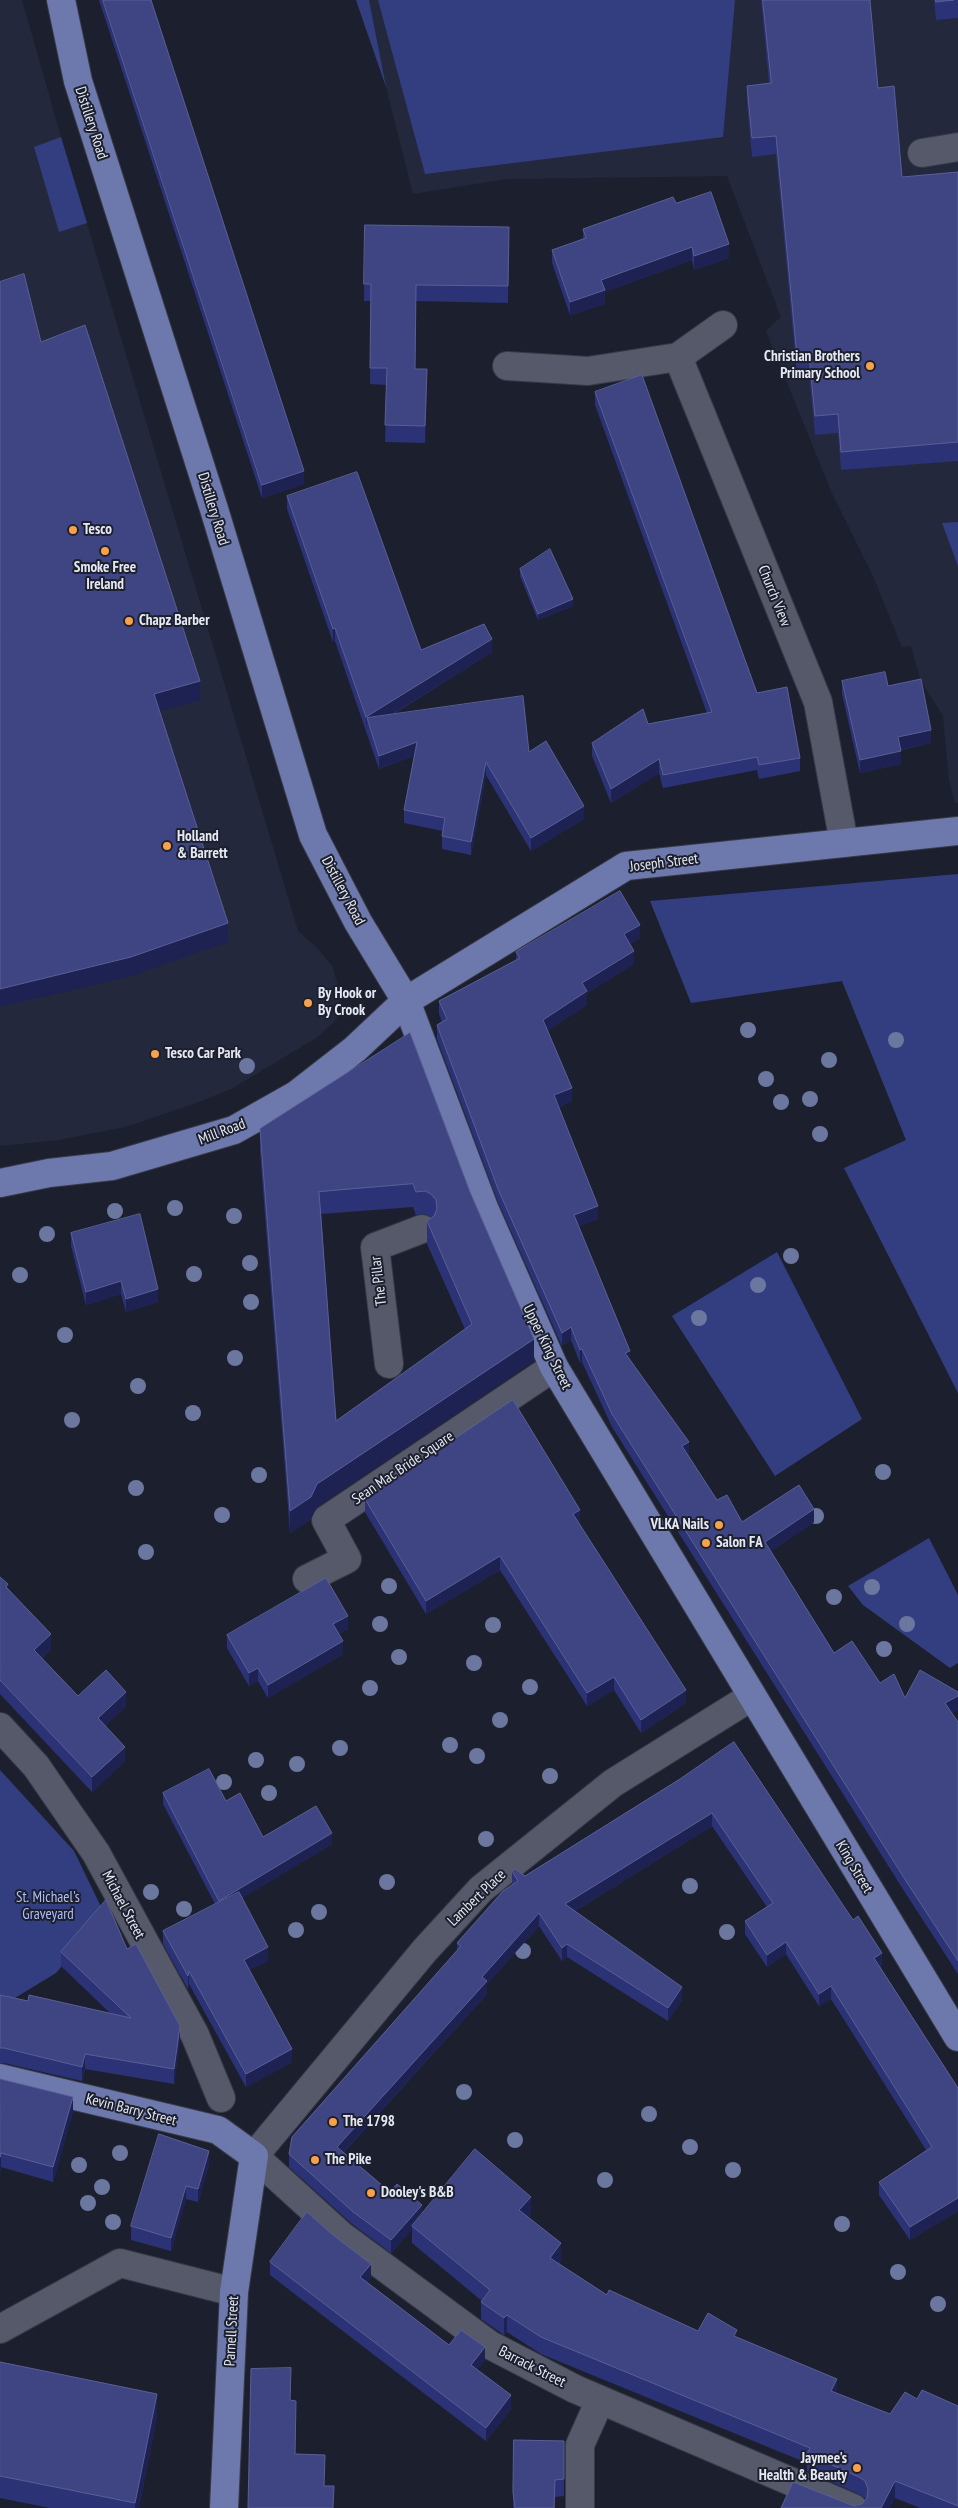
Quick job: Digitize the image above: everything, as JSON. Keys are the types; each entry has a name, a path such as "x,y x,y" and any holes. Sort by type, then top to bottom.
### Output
{"main road":[{"name":"Distillery Road","path":"60,0 78,82 214,509 314,835 358,922 406,1001"},
{"name":"Joseph Street","path":"406,1001 626,866 958,831"},
{"name":"Mill Road","path":"0,1183 49,1173 112,1166 234,1130 296,1095 355,1049 406,1001"},
{"name":"Upper King Street","path":"406,1001 476,1211 554,1367 751,1697"},
{"name":"King Street","path":"751,1697 958,2037"},
{"name":"Kevin Barry Street","path":"0,2078 218,2130 254,2156"},
{"name":"Parnell Street","path":"224,2508 234,2292 254,2156"}],"street":[{"path":"922,153 958,147"},
{"path":"507,366 588,371 678,357 723,326"},
{"name":"Church View","path":"678,357 818,702 844,842"},
{"name":"The Pillar","path":"389,1364 375,1247 422,1230"},
{"name":"Sean Mac Bride Square","path":"307,1579 347,1559 326,1520 554,1367"},
{"name":"Lambert Place","path":"254,2156 425,1950 481,1889 613,1783 751,1697"},
{"name":"Michael Street","path":"0,1727 36,1766 96,1853 195,2035 220,2098"},
{"name":"Barrack Street","path":"254,2156 342,2236 490,2346 600,2400 853,2508"},
{"path":"0,2330 120,2262 234,2292"},
{"path":"580,2508 580,2445 600,2400"}],"shaded area":[{"path":"0,0 22,0 61,137 298,931 316,947 332,966 341,996 337,1019 316,1038 231,1089 125,1127 59,1140 0,1146"},
{"name":"Christian Brothers Primary School","path":"356,0 958,0 958,803 955,803 949,780 943,716 921,681 911,646 902,647 874,578 832,493 766,331 781,317 727,176 506,179 413,194 386,87"}],"green space":[{"path":"356,0 369,0 386,87"},
{"path":"378,0 735,0 723,137 425,174"},
{"path":"61,137 87,223 59,232 34,147"},
{"path":"958,522 958,566 942,523"},
{"path":"958,874 958,1393 844,1168 906,1140 842,981 691,1003 650,901"},
{"path":"777,1252 862,1419 775,1476 672,1316"},
{"path":"929,1538 958,1595 958,1663 950,1668 863,1605 848,1586"},
{"name":"St. Michael's Graveyard","path":"0,1770 74,1851 104,1913 100,1921 56,1973 0,2007"}],"building":[{"path":"103,0 151,0 304,471 262,485"},
{"path":"763,0 870,0 878,88 894,86 902,177 958,172 958,442 841,452 838,414 815,416 809,355 797,356 776,136 752,138 747,86 771,83"},
{"path":"936,0 954,0 936,2"},
{"path":"711,192 729,244 694,256 692,247 601,280 605,290 570,302 552,250 586,238 583,229 673,197 676,203"},
{"path":"365,225 509,227 508,286 416,285 415,369 427,369 425,426 385,425 387,368 370,368 371,284 364,284"},
{"name":"Tesco","path":"24,274 41,342 85,325 200,681 154,694 228,923 131,957 0,989 0,282"},
{"path":"642,375 757,693 787,687 800,758 759,765 757,757 663,775 659,759 611,789 592,743 643,709 648,724 712,712 595,392"},
{"path":"357,472 421,650 484,624 492,639 366,717 287,496"},
{"path":"550,549 573,599 538,614 520,569"},
{"path":"885,672 888,686 921,679 931,730 898,737 901,751 860,760 842,681"},
{"path":"523,696 529,752 546,741 584,806 531,838 486,762 471,842 442,836 445,818 404,810 417,742 379,756 367,718"},
{"path":"620,891 640,925 624,934 634,951 582,983 587,991 543,1020 572,1088 554,1095 598,1206 574,1215 630,1351 625,1353 689,1442 682,1446 717,1500 727,1495 742,1522 799,1485 814,1509 765,1542 834,1653 852,1641 880,1683 894,1674 905,1698 920,1670 958,1692 958,1696 945,1703 958,1722 958,1961 612,1414 582,1349 580,1350 571,1327 562,1333 498,1189 437,1025 447,1019 439,1001 520,958 516,952"},
{"path":"410,1033 470,1192 534,1339 317,1484 311,1497 290,1511 260,1129","holes":["413,1184 416,1192 425,1191 436,1200 437,1209 434,1216 427,1221 472,1324 336,1421 319,1192"]},
{"path":"140,1214 158,1289 126,1299 121,1281 86,1292 71,1233"},
{"path":"513,1400 580,1510 573,1514 686,1690 641,1720 614,1677 587,1693 500,1556 426,1601 365,1499"},
{"path":"0,1577 8,1584 6,1587 51,1634 34,1650 78,1696 106,1670 126,1692 98,1718 125,1747 92,1777 0,1680"},
{"path":"326,1578 348,1616 333,1624 343,1641 268,1685 258,1668 249,1673 227,1635"},
{"path":"734,1742 853,1920 858,1916 882,1953 874,1958 958,2088 958,2198 910,2227 879,2182 932,2147 831,1986 819,1994 786,1942 767,1955 745,1921 773,1903 712,1813 565,1904 682,1987 668,2008 567,1944 562,1948 539,1913 482,1977 487,1981 337,2147 390,2192 397,2184 422,2205 391,2240 352,2211 289,2154 292,2137 461,1946 457,1943 503,1891 518,1881 512,1871 515,1869 525,1876 680,1779"},
{"path":"209,1769 226,1801 240,1793 263,1837 316,1806 332,1833 219,1901 163,1793"},
{"path":"239,1892 268,1947 244,1960 292,2049 246,2074 189,1971 188,1976 163,1931"},
{"path":"106,1900 127,1949 136,1944 180,2026 174,2069 85,2054 82,2067 0,2048 0,1995 28,2001 29,1995 131,2018 61,1952"},
{"path":"0,2079 73,2097 53,2167 1,2153 0,2157"},
{"path":"159,2134 209,2151 198,2189 186,2186 171,2238 131,2226"},
{"path":"475,2149 531,2197 519,2210 561,2243 550,2258 607,2295 609,2290 698,2331 708,2313 737,2330 734,2336 837,2379 831,2391 890,2414 905,2392 917,2399 922,2390 958,2406 958,2506 895,2481 881,2508 781,2508 793,2482 854,2506 862,2504 867,2498 868,2489 865,2481 859,2477 807,2454 810,2448 541,2337 507,2315 504,2318 481,2302 490,2290 412,2226"},
{"path":"307,2212 371,2264 360,2277 449,2345 461,2330 485,2347 471,2365 511,2395 486,2428 270,2262"},
{"path":"0,2362 157,2394 135,2503 0,2476"},
{"path":"291,2368 290,2400 296,2401 295,2454 325,2455 324,2486 334,2486 333,2508 248,2508 251,2369"},
{"path":"514,2440 564,2441 564,2479 555,2480 554,2508 515,2508 513,2492"}],"place":[{"name":"Christian Brothers Primary School","path":"870,366"},
{"name":"Tesco","path":"73,530"},
{"name":"Smoke Free Ireland","path":"105,551"},
{"name":"Chapz Barber","path":"129,621"},
{"name":"Holland & Barrett","path":"167,846"},
{"name":"By Hook or By Crook","path":"308,1003"},
{"name":"Tesco Car Park","path":"155,1054"},
{"name":"VLKA Nails","path":"719,1525"},
{"name":"Salon FA","path":"706,1543"},
{"name":"The 1798","path":"333,2122"},
{"name":"The Pike","path":"315,2160"},
{"name":"Dooley's B&B","path":"371,2193"},
{"name":"Jaymee's Health & Beauty","path":"857,2468"}]}
